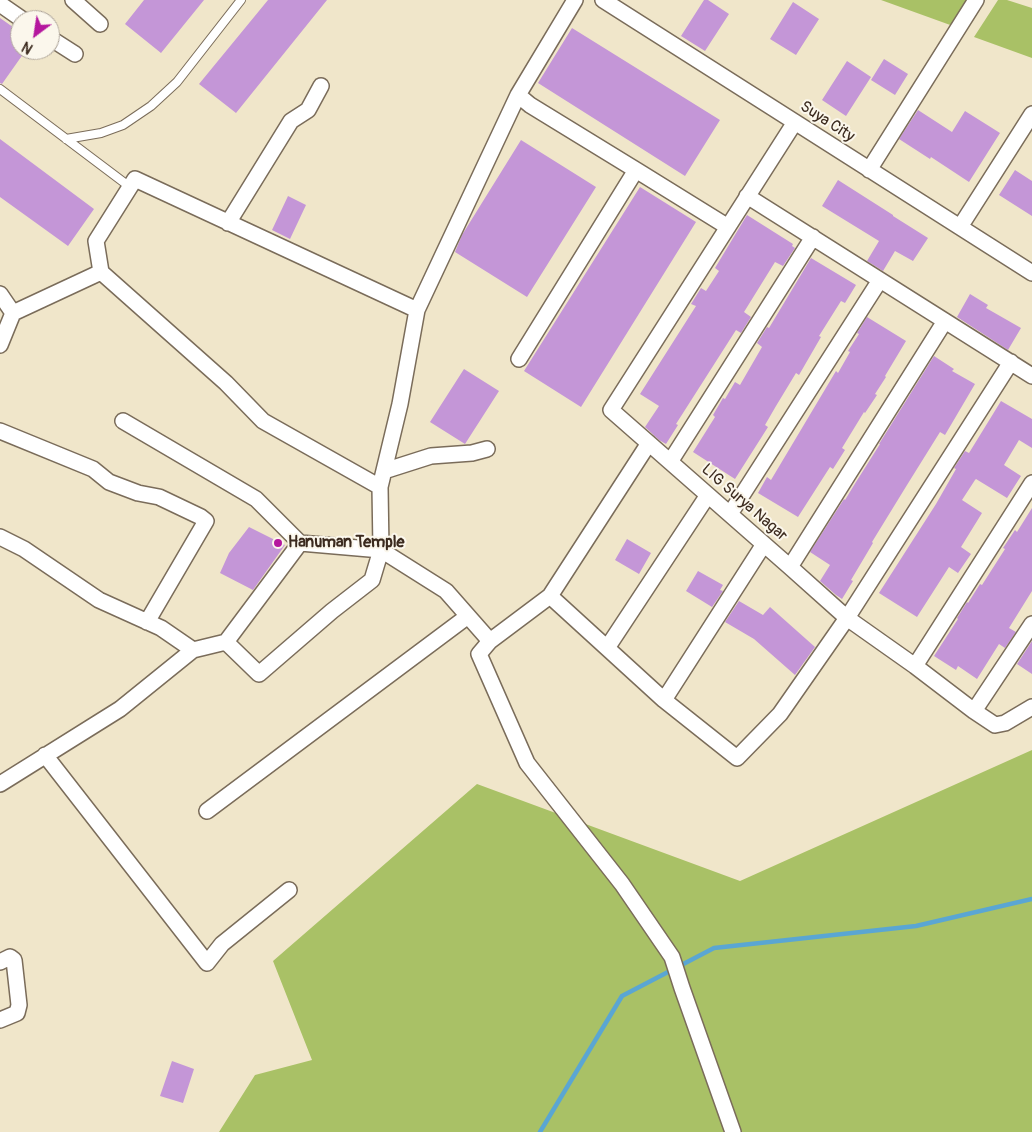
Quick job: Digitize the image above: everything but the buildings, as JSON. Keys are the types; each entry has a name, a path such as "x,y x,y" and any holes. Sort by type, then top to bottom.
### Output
{"street":[{"path":"73,0 100,24"},
{"path":"226,642 259,674 372,580 381,550 380,487 400,404 417,310 518,95 574,0"},
{"path":"869,170 976,0"},
{"name":"Suya City","path":"605,1 1032,273"},
{"path":"60,44 75,54"},
{"path":"228,223 291,121 308,110 321,86"},
{"path":"518,95 530,105 728,227"},
{"path":"960,227 1032,114"},
{"name":"LIG Surya Nagar","path":"795,122 611,410 847,618 974,711 995,725 1005,723 1032,708"},
{"path":"519,359 636,170"},
{"path":"380,487 263,421 226,383 101,272 96,241 135,179 417,310"},
{"path":"747,196 1032,376"},
{"path":"670,462 813,237"},
{"path":"0,345 13,313 101,272"},
{"path":"730,514 880,280"},
{"path":"0,294 13,313"},
{"path":"790,567 944,320"},
{"path":"550,596 664,700 737,758 780,714 847,618 1011,362"},
{"path":"123,421 256,499 300,543 381,550 446,591 490,641"},
{"path":"0,431 93,469 109,482 138,493 159,497 206,521 147,622"},
{"path":"649,443 550,596 490,641 479,654 527,763 622,884 672,957 733,1132"},
{"path":"384,471 431,456 472,453 488,449"},
{"path":"915,666 1032,483"},
{"path":"606,648 708,495"},
{"path":"0,537 24,549 99,600 160,628 193,650"},
{"path":"0,784 120,709 193,650 226,642 300,543"},
{"path":"664,700 764,544"},
{"path":"207,811 468,616"},
{"path":"974,711 1032,624"},
{"path":"45,755 207,963 222,944 289,890"},
{"path":"0,962 10,957 14,960 19,1005 17,1013 0,1020"}],"lane":[{"path":"66,139 101,133 123,125 151,106 177,82 241,0"},
{"path":"0,88 130,187"}],"green space":[{"path":"881,0 970,0 953,26"},
{"path":"998,0 1007,0 1032,8 1032,58 974,37"},
{"path":"1032,750 1032,1132 219,1132 255,1075 312,1060 273,961 477,784 740,881"}],"waterway":[{"path":"540,1132 622,996 714,948 916,926 1032,899"}],"place":[{"name":"Hanuman Temple","path":"278,543"}]}
